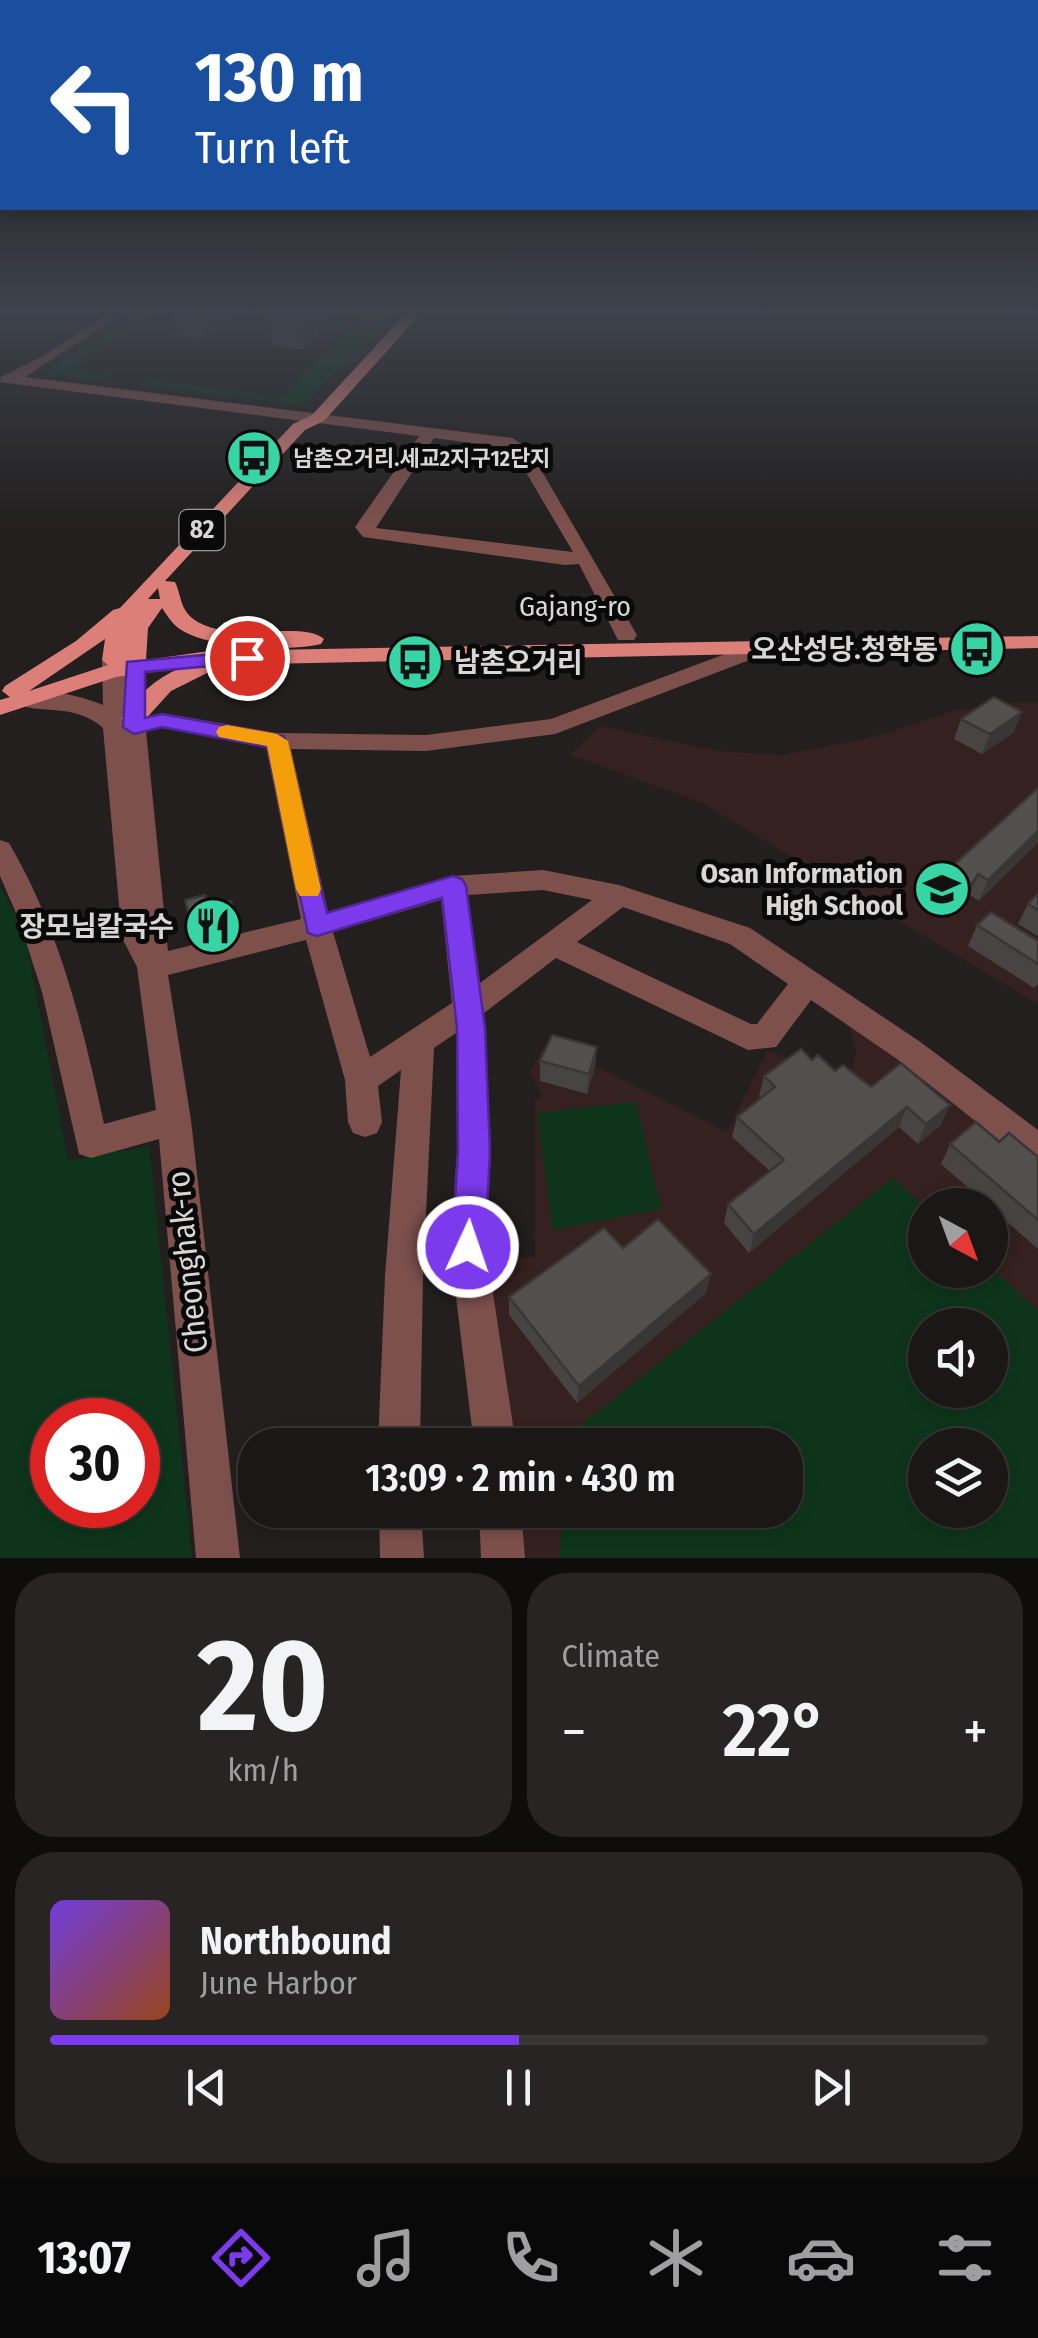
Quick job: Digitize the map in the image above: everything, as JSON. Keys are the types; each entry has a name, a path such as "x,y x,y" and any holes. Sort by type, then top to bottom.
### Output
{"main road":[{"path":"313,639 196,631 176,617 168,600 168,586 316,428 318,418 350,383"},
{"name":"82","path":"123,663 117,628 136,601 300,427 318,418"},
{"name":"82","path":"123,663 136,628 168,586"},
{"path":"9,699 84,646 136,601"},
{"name":"Gajang-ro","path":"123,663 242,642 313,639 1038,625"},
{"name":"Gajang-ro","path":"123,663 284,656 1038,642"},
{"path":"127,724 155,690 183,674 284,656"},
{"path":"9,699 123,663"}],"street":[{"path":"18,383 506,442 520,449 626,635"},
{"path":"430,432 364,527 370,533 564,559 585,557"},
{"path":"9,699 58,700 91,706 127,724 162,720 277,741 426,743 555,726 760,648"},
{"name":"Cheonghak-ro","path":"123,663 136,938 152,967 174,1120 218,1558"},
{"path":"277,741 317,926 361,1080 365,1122"},
{"path":"0,850 41,932 72,1046 90,1143 174,1120"},
{"path":"152,967 317,926 453,886 543,880 618,895 740,936 908,1050 1038,1150"},
{"path":"453,886 469,1008 474,1152 468,1247 493,1428"},
{"path":"361,1080 469,1008 618,895"},
{"path":"553,944 748,1037 764,1038 808,982"},
{"path":"400,1428 404,1276 419,1043"},
{"path":"401,1528 402,1558"},
{"path":"501,1528 502,1558"}],"shaded area":[{"name":"Osan Information High School","path":"1000,703 1038,703 1038,1004 702,803 570,755 600,726 718,751 782,755 873,737 952,711"},
{"path":"848,1021 1038,1156 1038,1558 517,1558 514,1528 803,1528 803,1428 505,1428 484,1261 535,1257 535,1101 542,1097 530,1071 543,1049 561,1049 727,1132 768,1050 848,1081 856,1051"}],"green space":[{"path":"177,383 281,397 296,383 324,383 308,401 295,404 143,385"},
{"path":"0,887 24,930 68,1161 149,1146 192,1558 0,1558"},
{"path":"636,1102 661,1209 553,1230 537,1113"},
{"path":"893,1178 908,1192 908,1288 1008,1288 1008,1284 1038,1311 1038,1558 560,1558 561,1528 803,1528 803,1428 577,1428"}],"building":[{"path":"994,697 1022,712 990,734 961,719"},
{"path":"1038,788 1038,831 988,880 978,874 972,884 948,870"},
{"path":"1038,893 1038,910 1028,904"},
{"path":"205,895 208,907 231,901 235,916 200,925 190,921 185,900"},
{"path":"991,912 1038,941 1038,964 977,925"},
{"path":"552,1035 597,1047 589,1074 540,1061"},
{"path":"801,1049 812,1060 818,1055 835,1071 843,1065 871,1087 901,1063 950,1105 926,1124 907,1107 754,1234 728,1204 784,1160 737,1117 775,1087 764,1076"},
{"path":"976,1122 999,1142 1009,1133 1038,1157 1038,1220 1008,1194 1008,1188 1001,1188 950,1144"},
{"path":"658,1219 711,1274 579,1386 509,1297 604,1228 623,1248"}],"slow traffic":[{"path":"227,732 277,741 309,889"}],"place":[{"name":"남촌오거리.세교2지구12단지","path":"254,458"},
{"name":"오산성당.청학동","path":"977,649"},
{"name":"남촌오거리","path":"415,662"},
{"name":"Osan Information High School","path":"942,889"},
{"name":"장모님칼국수","path":"213,926"}],"route":[{"path":"247,658 134,666 134,727 162,720 277,741 317,926 453,886 471,1028 474,1152 468,1247"}]}
